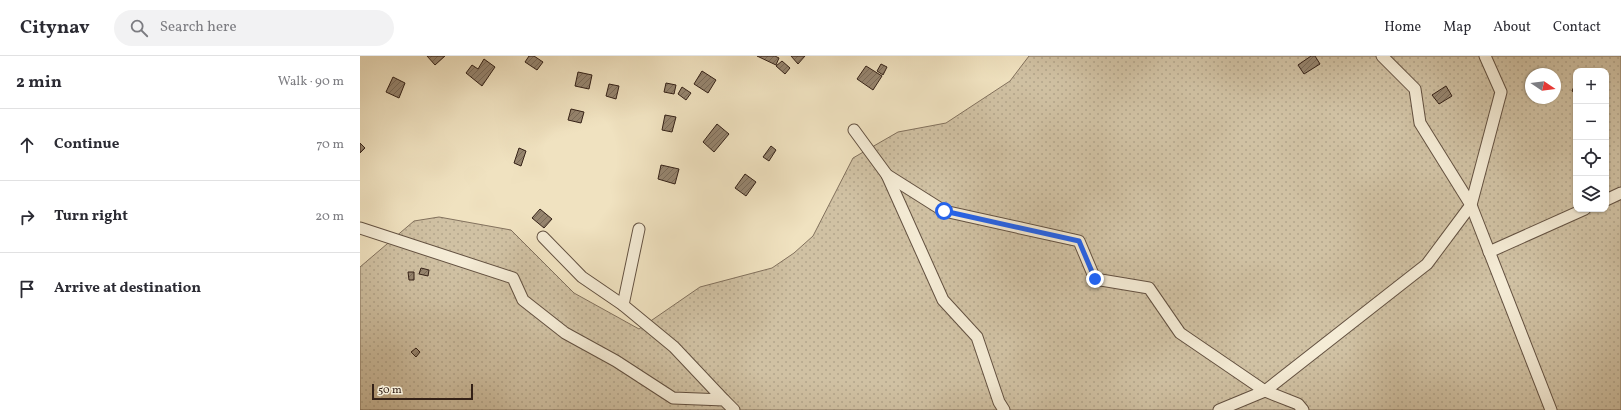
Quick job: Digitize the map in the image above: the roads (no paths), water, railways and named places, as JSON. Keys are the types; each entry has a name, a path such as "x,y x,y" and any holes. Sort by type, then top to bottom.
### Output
{"street":[{"path":"1382,56 1414,89 1420,123 1471,205 1551,410"},
{"path":"1219,410 1265,391 1426,264 1471,205 1501,92 1485,56"},
{"path":"854,130 887,175 943,300 977,337 999,402 1004,410"},
{"path":"887,175 944,211 1079,241 1095,279 1149,288 1180,333 1265,391 1298,404 1303,410"},
{"path":"1609,199 1621,193"},
{"path":"1489,252 1578,212"},
{"path":"360,228 513,278 523,300 565,333 616,360 673,398 724,400"},
{"path":"623,305 639,229"},
{"path":"543,237 582,277 623,305 674,347 734,410"}]}
